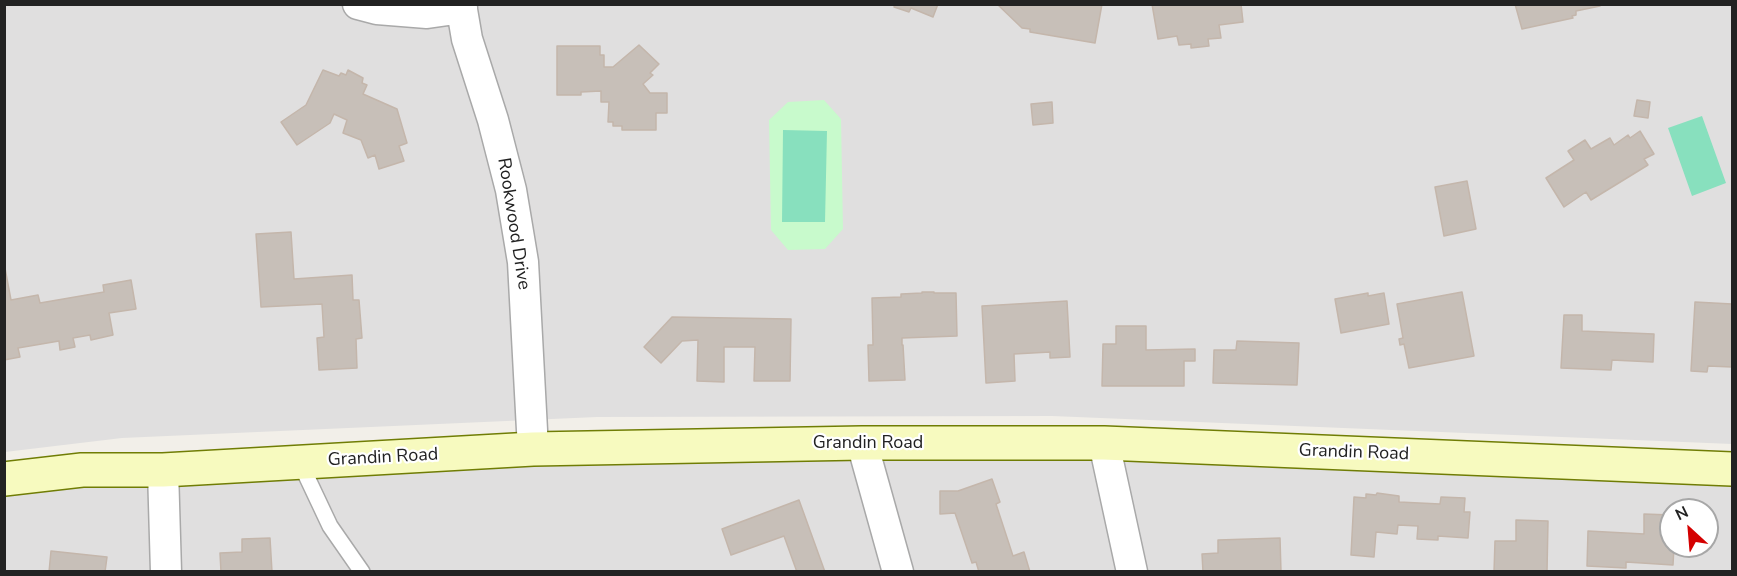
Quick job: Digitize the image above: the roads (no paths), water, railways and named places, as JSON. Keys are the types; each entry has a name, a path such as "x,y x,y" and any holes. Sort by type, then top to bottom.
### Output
{"street":[{"path":"358,4 377,9 427,13 461,6"},
{"name":"Rookwood Drive","path":"461,6 467,39 494,120 515,211 523,261 533,449"},
{"path":"862,443 898,572"},
{"name":"Grandin Road","path":"4,479 82,470 163,470 533,449 862,443 1104,443 1732,469"},
{"path":"1104,443 1132,572"},
{"path":"163,470 166,572"}],"lane":[{"path":"305,462 305,473 330,526 362,572"}]}
